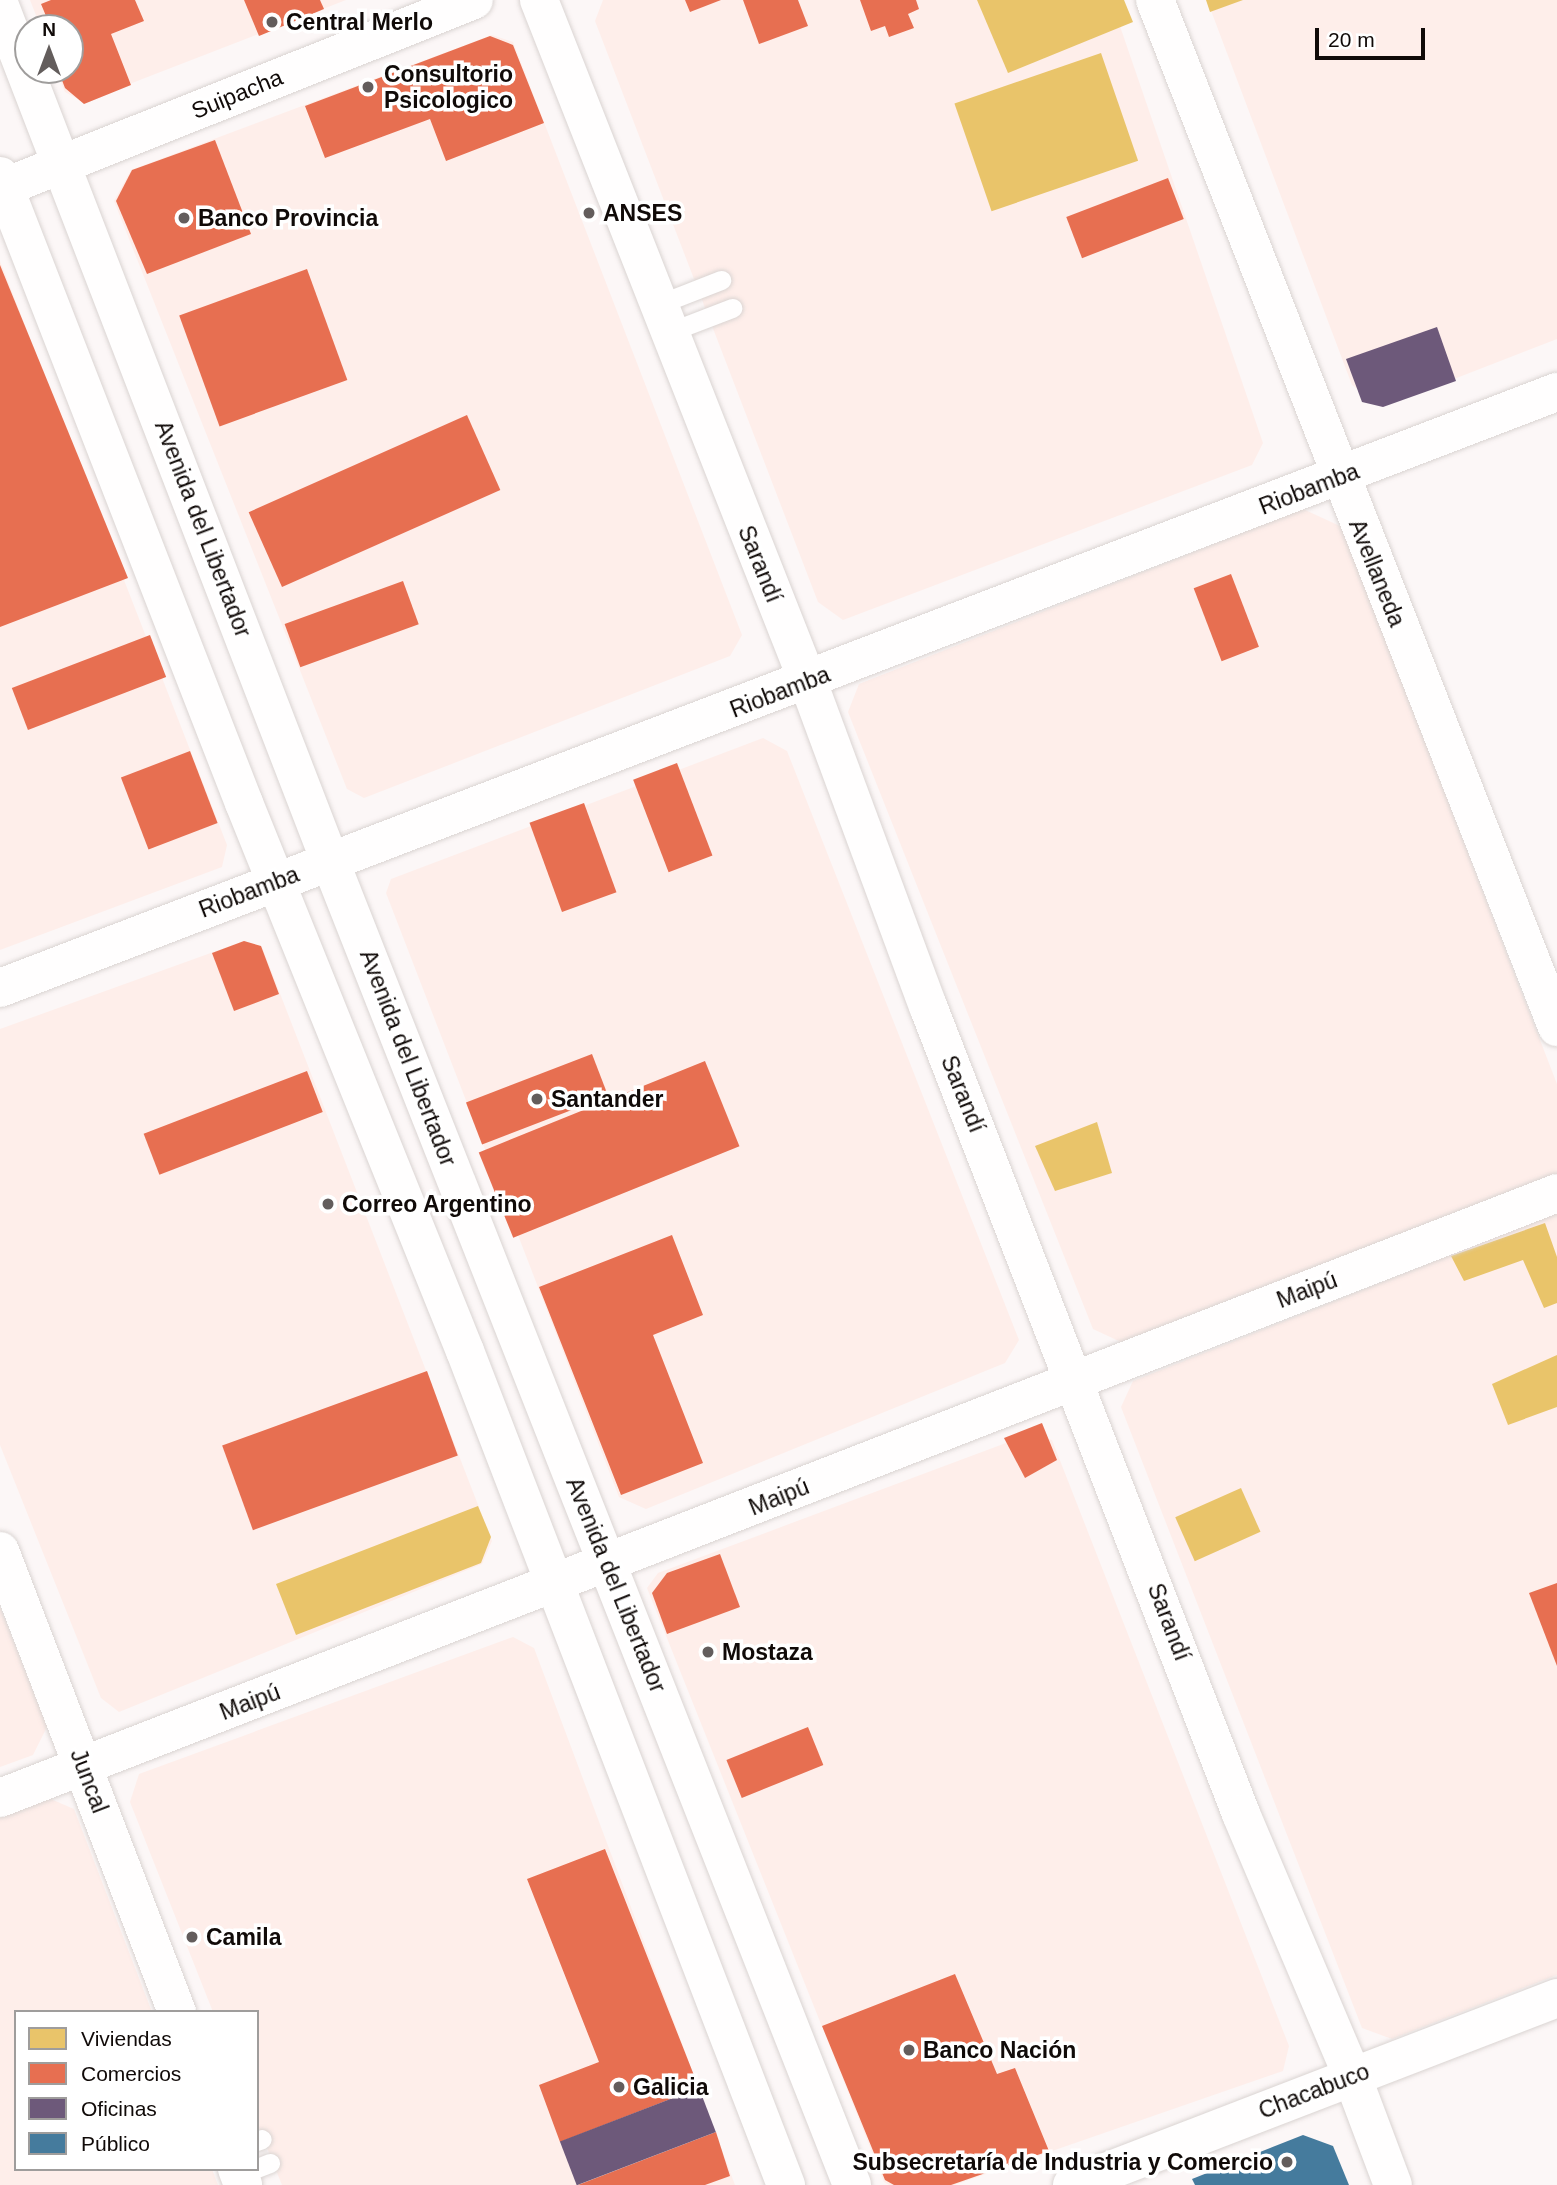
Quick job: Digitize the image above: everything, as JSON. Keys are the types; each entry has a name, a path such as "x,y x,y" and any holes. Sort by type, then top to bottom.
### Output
{"street":[{"name":"Suipacha","path":"2,184 62,164 474,0"},
{"name":"Sarandí","path":"539,0 662,319 808,682 928,1006 1076,1379 1241,1814 1352,2076 1393,2185"},
{"name":"Avellaneda","path":"1154,0 1557,1027"},
{"name":"Avenida del Libertador","path":"0,6 330,861 852,2185"},
{"path":"2,184 465,1351 553,1586 786,2185"},
{"name":"Riobamba","path":"0,988 808,682 1557,392"},
{"name":"Maipú","path":"0,1798 608,1565 1076,1379 1557,1194"},
{"name":"Juncal","path":"0,1550 176,2010"},
{"name":"Chacabuco","path":"1072,2185 1557,1998"}],"lane":[{"path":"662,319 721,280"},
{"path":"662,319 732,308"}],"shaded area":[{"path":"30,0 346,0 83,102 65,92 62,84 84,84 84,14 36,14"},
{"path":"603,0 1111,0 1263,443 1252,465 843,620 818,602 595,21"},
{"path":"1207,0 1557,0 1557,339 1382,407 1352,385"},
{"path":"492,35 513,42 742,635 730,656 364,798 347,789 114,201 131,170"},
{"path":"0,261 227,845 222,867 0,950"},
{"path":"1303,509 1342,527 1557,1084 1557,1174 1121,1342 1093,1329 848,712 859,684"},
{"path":"763,738 787,751 1019,1340 1005,1363 646,1509 619,1497 386,893 391,879"},
{"path":"244,941 262,947 492,1541 482,1564 119,1712 101,1698 0,1445 0,1029"},
{"path":"1557,1213 1557,1975 1392,2039 1362,2028 1121,1407 1133,1381"},
{"path":"1030,1434 1052,1440 1289,2046 1283,2071 954,2185 889,2185 884,2182 647,1588 658,1573"},
{"path":"0,1607 47,1727 33,1755 0,1767"},
{"path":"513,1637 534,1648 735,2185 282,2185 259,2128 259,2010 212,2010 130,1802 139,1774"},
{"path":"46,1797 74,1809 151,2010 14,2010 14,2171 213,2171 218,2185 0,2185 0,1815"}],"building: Viviendas":[{"path":"977,0 1124,0 1133,22 1008,73"},
{"path":"1206,0 1243,0 1210,12"},
{"path":"1101,53 1138,161 992,211 954,103"},
{"path":"1097,1122 1112,1173 1055,1191 1035,1146"},
{"path":"1545,1223 1557,1257 1557,1303 1544,1308 1523,1260 1464,1281 1451,1256"},
{"path":"1557,1355 1557,1407 1508,1425 1492,1384"},
{"path":"1241,1488 1261,1532 1195,1561 1175,1517"},
{"path":"478,1506 491,1537 481,1563 296,1635 276,1584"}],"building: Comercios":[{"path":"51,0 135,0 144,21 111,34 131,85 84,104 65,88 63,84 84,84 84,14 45,14 41,4"},
{"name":"Central Merlo","path":"244,0 320,0 324,9 259,36"},
{"path":"685,0 721,0 690,12"},
{"path":"743,0 798,0 808,26 759,44"},
{"path":"860,0 916,0 919,9 908,14 914,28 889,37 885,26 871,31"},
{"path":"490,36 513,45 544,123 446,161 430,119 325,158 305,106"},
{"name":"Banco Provincia","path":"215,140 251,234 147,274 116,201 132,170"},
{"path":"1168,178 1184,219 1082,258 1066,217"},
{"path":"0,265 128,578 0,627"},
{"path":"307,269 347,380 220,426 179,316"},
{"path":"467,415 500,490 282,587 249,512"},
{"path":"1231,574 1259,647 1222,661 1194,588"},
{"path":"403,581 419,624 300,667 285,624"},
{"path":"150,635 166,677 28,730 12,688"},
{"path":"190,751 218,823 149,849 121,778"},
{"path":"677,763 712,855 669,872 633,780"},
{"path":"584,803 616,892 562,912 529,823"},
{"path":"244,941 261,946 279,994 234,1011 212,953"},
{"name":"Santander","path":"592,1054 608,1096 482,1144 466,1102"},
{"path":"705,1061 739,1146 513,1238 479,1152"},
{"path":"307,1071 323,1112 159,1175 144,1134"},
{"path":"672,1235 703,1315 653,1335 703,1463 621,1495 539,1287"},
{"path":"427,1371 458,1456 253,1530 222,1446"},
{"path":"1042,1423 1057,1460 1025,1478 1004,1438"},
{"path":"720,1554 740,1607 667,1634 652,1593 667,1573"},
{"path":"1557,1583 1557,1666 1529,1593"},
{"path":"808,1727 823,1765 742,1798 726,1760"},
{"path":"605,1849 699,2088 560,2142 539,2085 599,2062 527,1879"},
{"path":"955,1974 997,2074 1015,2068 1049,2151 951,2185 894,2185 885,2180 822,2026"},
{"path":"716,2132 730,2176 705,2185 578,2185"}],"building: Oficinas":[{"path":"1437,327 1456,381 1383,407 1362,402 1346,359"},
{"path":"699,2088 716,2132 577,2185 560,2141"}],"building: Público":[{"name":"Subsecretaría de Industria y Comercio","path":"1303,2135 1333,2146 1349,2185 1195,2185 1192,2179"}],"place":[{"name":"Central Merlo","path":"272,22"},
{"name":"Consultorio Psicologico","path":"368,87"},
{"name":"ANSES","path":"589,213"},
{"name":"Banco Provincia","path":"184,218"},
{"name":"Santander","path":"537,1099"},
{"name":"Correo Argentino","path":"328,1204"},
{"name":"Mostaza","path":"708,1652"},
{"name":"Camila","path":"192,1937"},
{"name":"Banco Nación","path":"909,2050"},
{"name":"Galicia","path":"619,2087"},
{"name":"Subsecretaría de Industria y Comercio","path":"1287,2162"}]}
